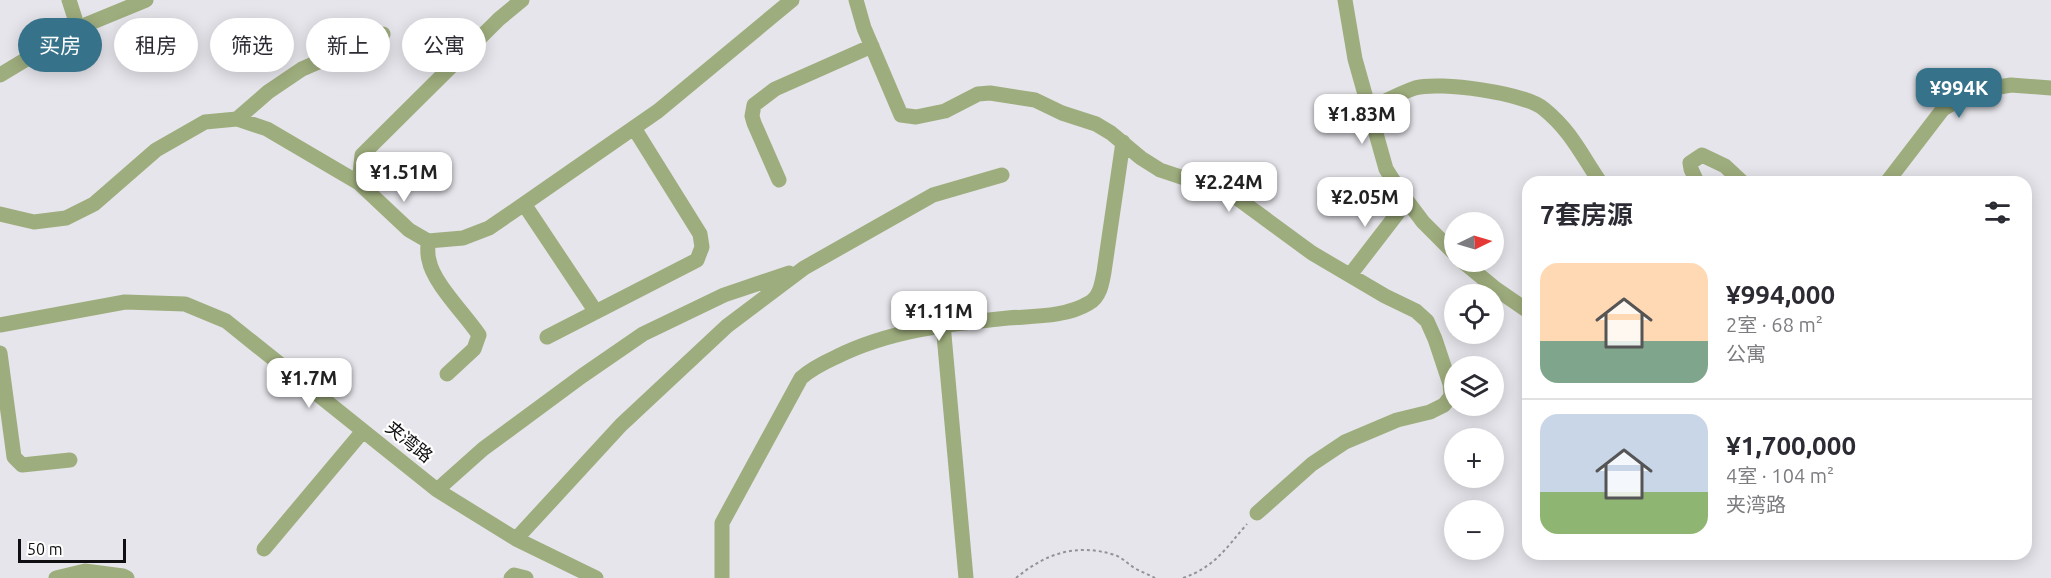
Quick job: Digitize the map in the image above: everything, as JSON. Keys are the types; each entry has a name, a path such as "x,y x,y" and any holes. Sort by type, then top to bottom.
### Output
{"street":[{"path":"69,0 75,18"},
{"path":"102,18 146,0"},
{"path":"359,183 362,155 499,19 522,0"},
{"path":"0,214 34,222 66,218 94,204 166,144 205,122 237,119 267,129 359,183 409,230 428,241 463,238 489,228 658,111 792,0"},
{"path":"856,0 864,28 901,115 916,117 945,111 978,94 990,93 1035,100 1062,113 1096,124 1160,170 1237,198 1312,253 1416,311 1427,321 1450,384 1451,396 1444,405 1430,412 1397,420 1345,442 1312,464 1257,513"},
{"path":"1345,0 1351,42 1386,169 1423,222 1444,243"},
{"path":"779,180 754,123 752,116 754,105 775,89 872,46"},
{"path":"0,75 18,64"},
{"path":"237,119 268,92 306,67"},
{"path":"1369,109 1416,88 1448,86 1522,99 1542,107 1559,123 1575,140 1596,176"},
{"path":"1892,176 1943,109 1976,92 2010,86 2051,88"},
{"path":"548,337 697,260 702,247 700,234 634,128"},
{"path":"722,578 722,523 801,378 810,370 850,350 902,333 943,324 1065,313 1091,303 1100,291 1104,272 1123,142"},
{"path":"1694,176 1690,163 1702,156 1725,166 1736,176"},
{"path":"516,539 630,417 727,326 804,268 933,195 1002,175"},
{"path":"1350,275 1407,201"},
{"path":"525,204 596,312"},
{"path":"428,241 429,261 436,279 479,335 474,349 447,374"},
{"path":"438,490 483,449 582,376 644,334 724,296 804,268"},
{"path":"1475,272 1522,307"},
{"name":"夹湾路","path":"0,325 124,302 185,304 226,321 438,490 567,572 596,578"},
{"path":"943,324 966,578"},
{"path":"0,353 14,457 22,465 70,460"},
{"path":"264,549 363,431"},
{"path":"56,578 85,571 127,578"},
{"path":"511,578 514,575 526,578"}],"path":[{"path":"1183,578 1199,573 1212,565 1257,513"},
{"path":"1016,578 1045,557 1065,551 1088,550 1117,556 1137,570 1155,578"}]}
